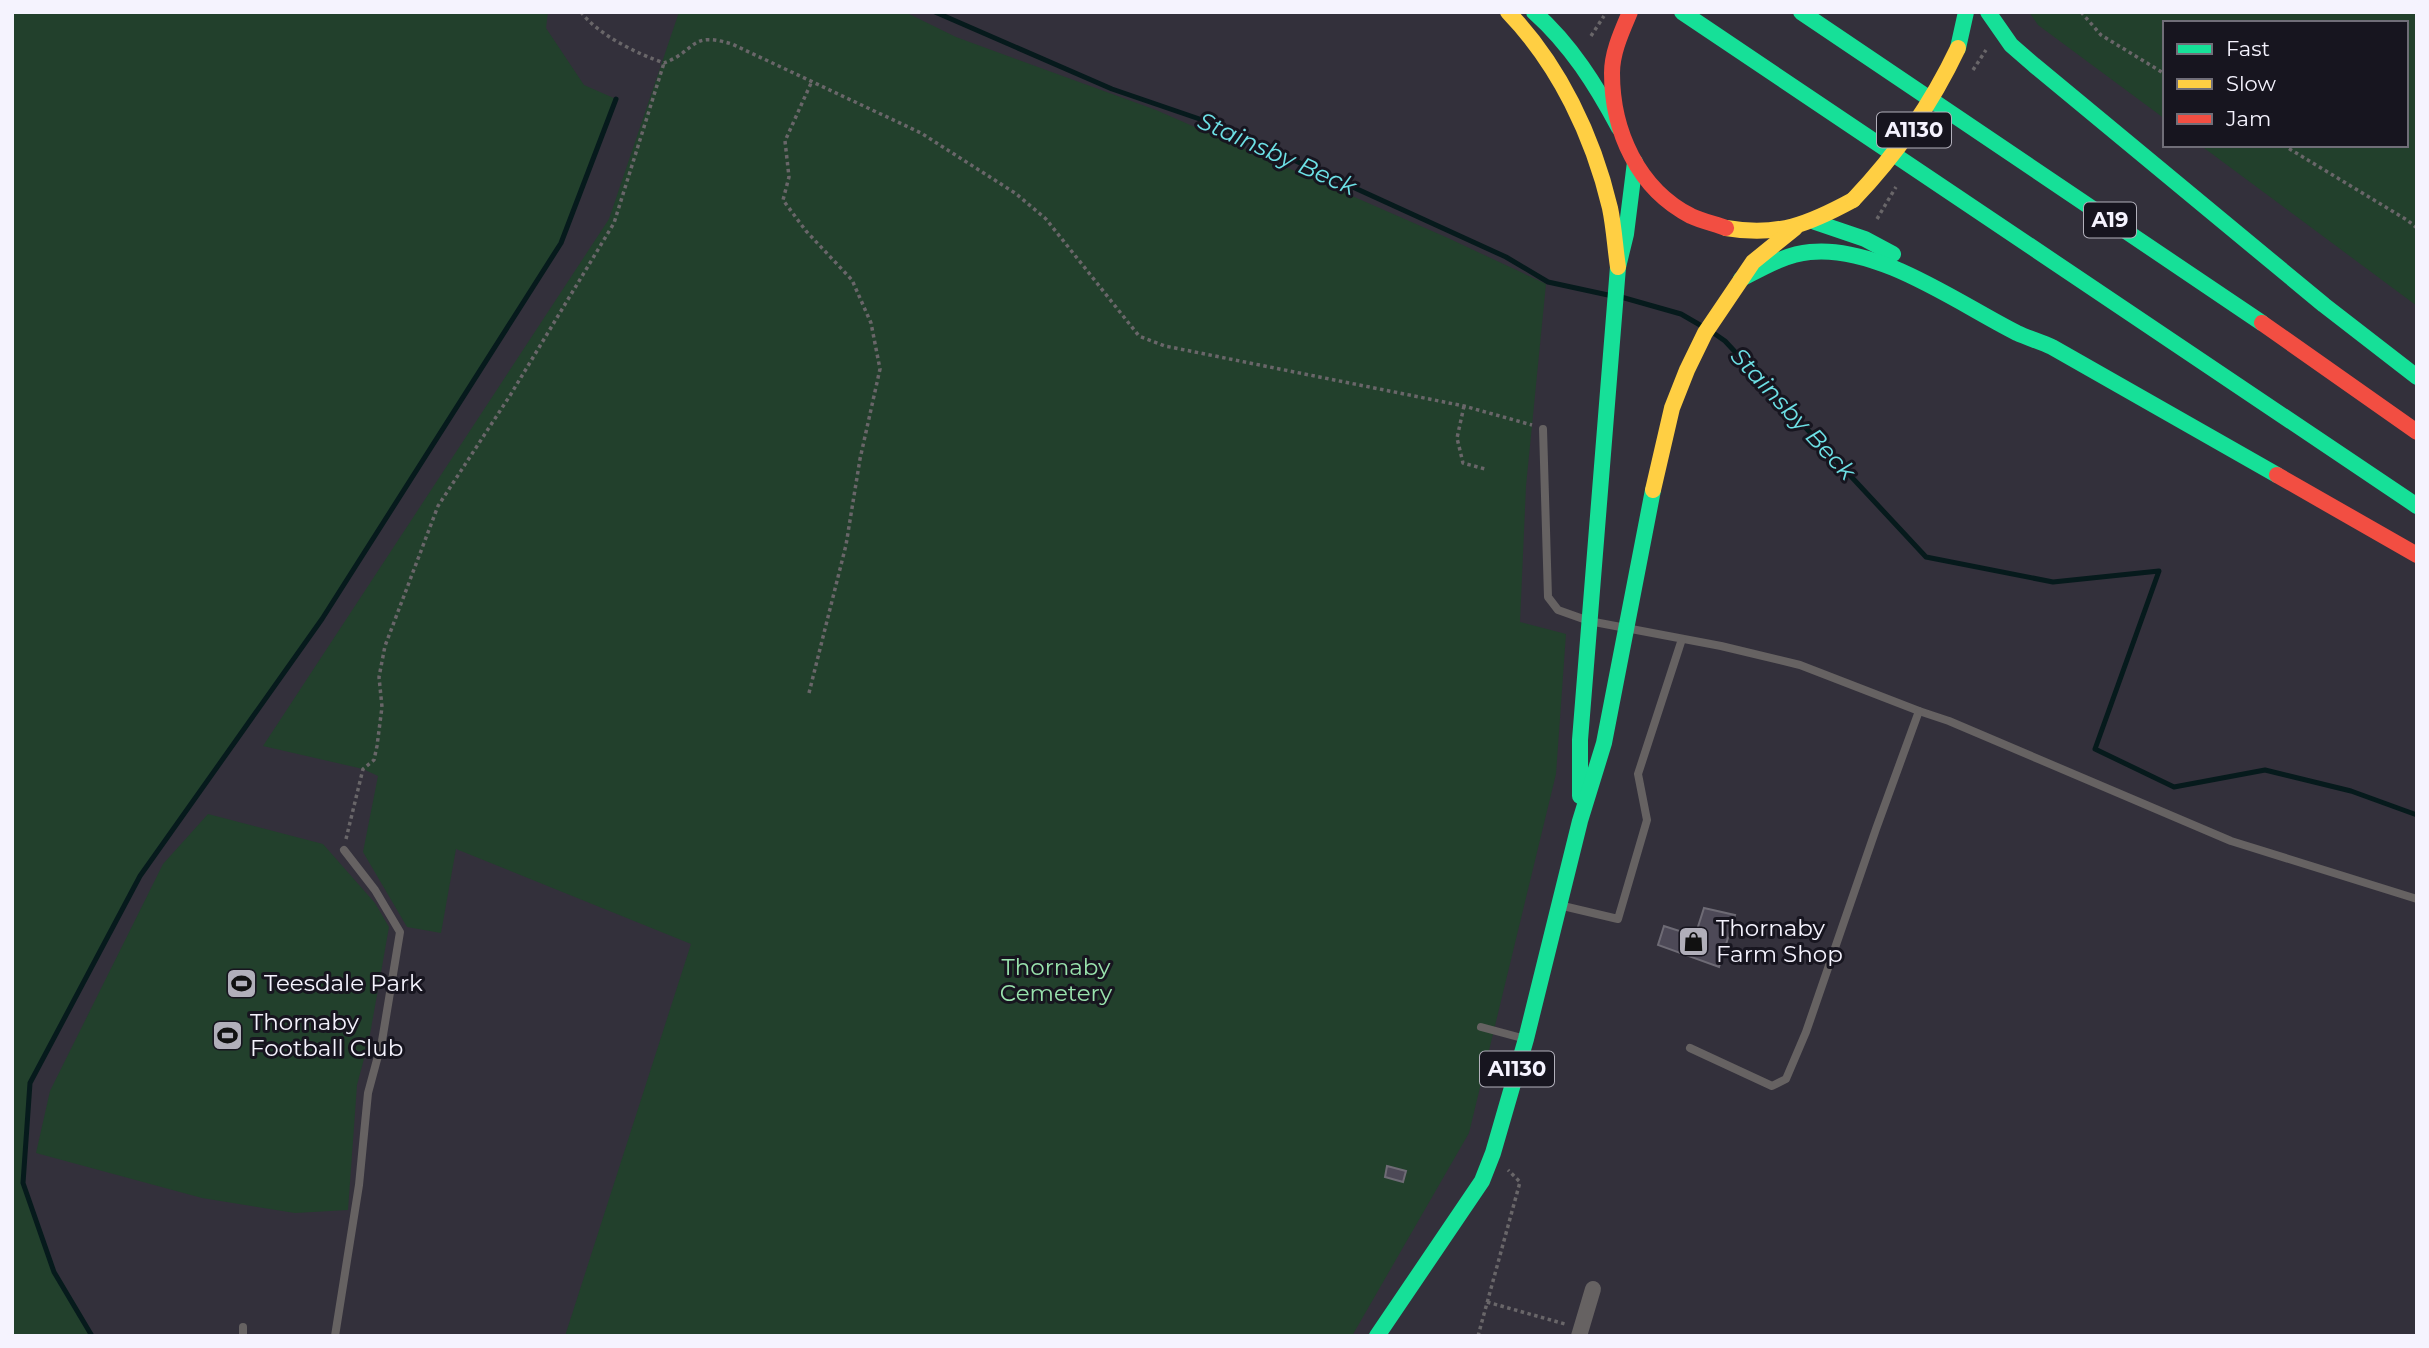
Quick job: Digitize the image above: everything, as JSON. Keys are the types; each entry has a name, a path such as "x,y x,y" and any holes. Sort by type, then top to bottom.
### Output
{"main road":[{"path":"1508,12 1538,48 1586,133 1611,211 1618,272"},
{"path":"1534,12 1575,54 1591,76 1635,162 1654,189 1678,210 1696,220 1729,230 1760,233 1815,222 1865,239 1901,259 1931,284"},
{"path":"1619,128 1612,72 1620,37 1630,12"},
{"path":"1682,12 2417,506"},
{"name":"A19","path":"1801,12 2286,339 2417,432"},
{"name":"A1130","path":"1815,222 1853,200 1890,162 1910,135 1930,106 1958,48 1966,12"},
{"path":"1988,12 2011,45 2034,65 2325,305 2417,377"},
{"name":"A1130","path":"1580,821 1580,740 1613,330 1618,272 1626,234 1635,162"},
{"name":"A1130","path":"1377,1336 1482,1181 1493,1153 1527,1039 1580,821 1604,743 1670,412 1693,352 1720,309 1757,258 1795,228"},
{"path":"1741,279 1771,263 1807,251 1826,251 1860,257 1931,284 2018,333 2052,347 2417,555"}],"street":[{"path":"1580,1332 1593,1289"}],"lane":[{"path":"1544,429 1548,597 1558,610 1627,630 1800,664 1950,721 2231,841 2417,899"},
{"path":"1560,906 1618,919 1647,821 1637,774 1682,639"},
{"path":"1690,1048 1772,1086 1786,1079 1806,1032 1871,841 1919,711"},
{"path":"335,1336 359,1185 368,1093 382,1041 400,932 375,890 344,850"},
{"path":"1481,1027 1527,1039"}],"path":[{"path":"581,12 588,22 640,55 664,63 677,58 699,39 713,38 812,80 920,133 1015,192 1046,219 1139,336 1165,346 1501,415 1544,429"},
{"path":"1584,46 1606,12"},
{"path":"2081,12 2101,35 2163,73"},
{"path":"1968,78 2000,31"},
{"path":"344,850 363,769 374,760 377,746 382,707 379,677 385,646 438,506 511,394 614,223 664,63"},
{"path":"809,693 846,545 860,459 880,369 871,323 852,280 806,231 783,200 789,177 785,141 812,80"},
{"path":"2287,147 2417,228"},
{"path":"1464,407 1457,438 1463,463 1485,469"},
{"path":"1478,1336 1520,1182 1493,1153"},
{"path":"1487,1302 1580,1332"}],"green space":[{"path":"12,12 548,12 546,28 584,85 616,99 561,243 322,619 140,876 30,1083 23,1183 54,1272 92,1336 12,1336"},
{"name":"Thornaby Cemetery","path":"679,12 905,12 956,37 1156,110 1546,284 1526,486 1520,622 1566,634 1556,774 1469,1133 1352,1336 565,1336 691,944 456,849 441,933 407,927 363,852 378,776 363,769 263,746 609,219"},
{"path":"2029,12 2417,12 2417,306 2203,147 2408,147 2408,21 2163,21 2163,118 2038,25"},
{"name":"Teesdale Park","path":"208,814 323,844 375,903 389,927 369,1040 357,1085 348,1210 295,1213 202,1198 36,1153 50,1091 163,864"}],"building":[{"name":"Thornaby Farm Shop","path":"1704,908 1735,915 1719,967 1658,945 1664,926 1695,936"},
{"path":"1387,1166 1406,1171 1403,1182 1385,1177"}],"waterway":[{"name":"Stainsby Beck","path":"935,12 1112,89 1217,125 1506,257 1548,282 1608,295"},
{"path":"92,1336 54,1272 23,1183 30,1083 140,876 322,619 561,243 616,99"},
{"name":"Stainsby Beck","path":"1621,297 1681,314 1700,325"},
{"name":"Stainsby Beck","path":"1712,332 1725,341 1926,557 2053,582 2159,571 2095,749 2174,787 2265,770 2351,791 2417,815"}],"traffic: fast":[{"path":"1534,12 1560,38 1582,66 1619,128"},
{"path":"1682,12 2417,506"},
{"path":"1801,12 2262,323"},
{"path":"1958,48 1966,12"},
{"path":"1988,12 2011,45 2034,65 2324,305 2417,377"},
{"path":"1580,796 1580,740 1618,267 1626,234 1635,162"},
{"path":"1815,222 1865,239 1893,254"},
{"path":"1741,279 1783,259 1810,252 1836,252 1891,267 2017,333 2052,347 2277,475"},
{"path":"1377,1336 1482,1181 1493,1153 1526,1039 1580,821 1604,743 1653,490"}],"traffic: slow":[{"path":"1508,12 1543,55 1584,128 1610,208 1618,267"},
{"path":"1853,200 1912,128 1958,48"},
{"path":"1726,228 1762,231 1792,226 1822,216 1853,200"},
{"path":"1653,490 1672,408 1705,333 1753,262 1795,228"}],"traffic: jam":[{"path":"1630,12 1612,65 1613,95 1623,137 1643,174 1656,190 1691,216 1726,228"},
{"path":"2262,323 2417,432"},
{"path":"2277,475 2417,555"}],"place":[{"name":"Thornaby Farm Shop","path":"1693,941"},
{"name":"Teesdale Park","path":"241,983"},
{"name":"Thornaby Football Club","path":"227,1035"}]}
